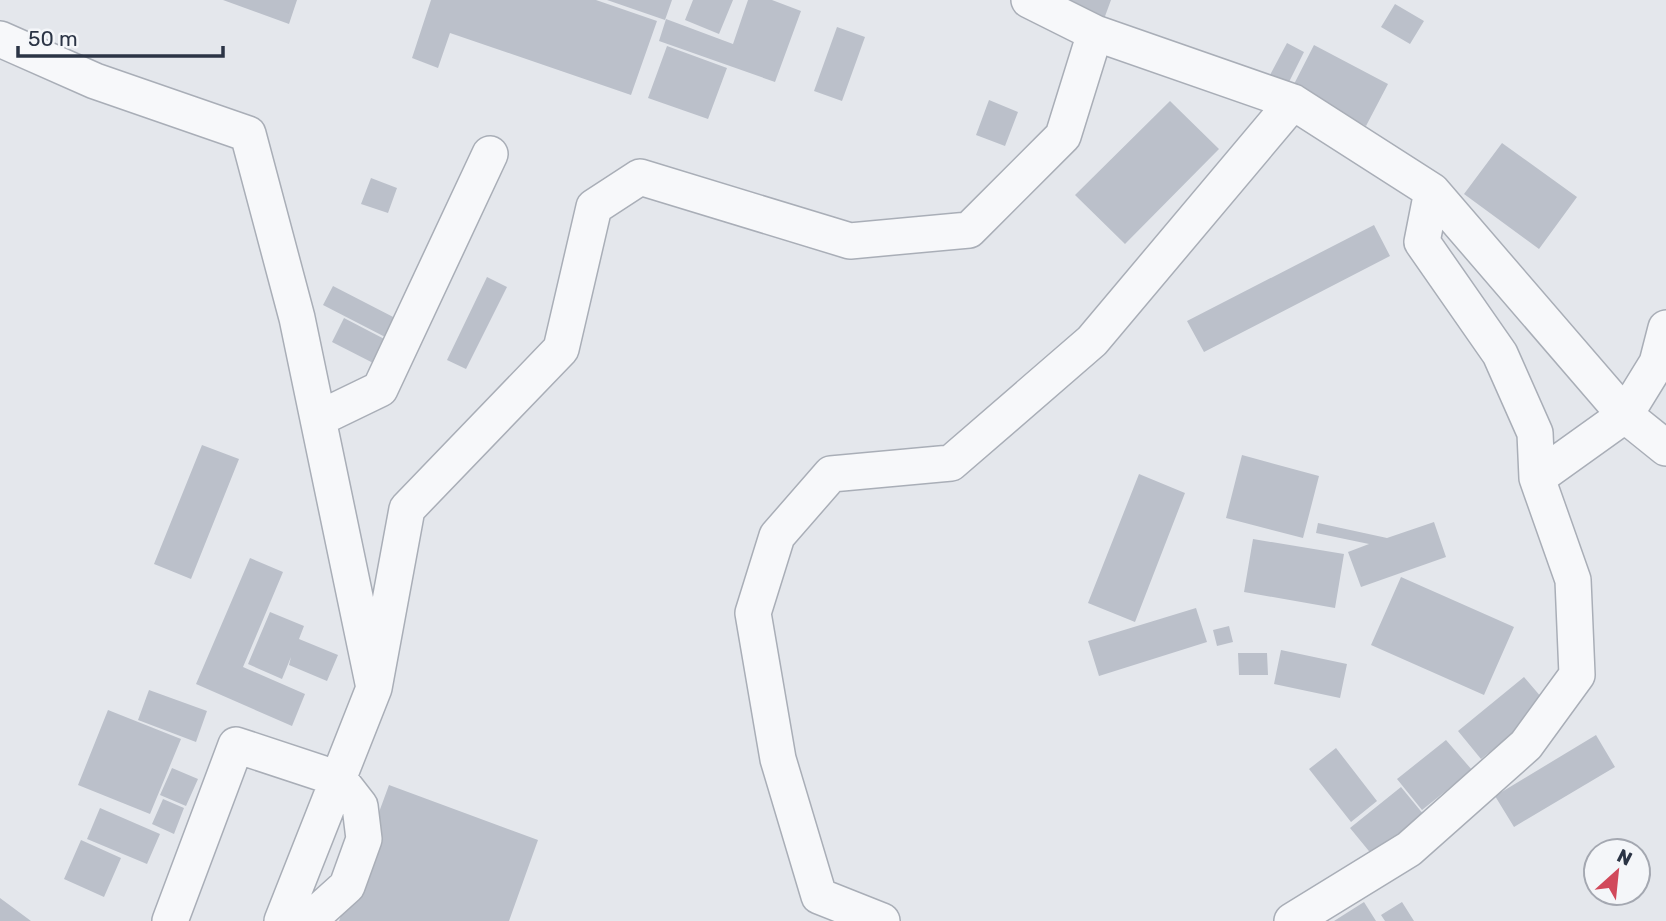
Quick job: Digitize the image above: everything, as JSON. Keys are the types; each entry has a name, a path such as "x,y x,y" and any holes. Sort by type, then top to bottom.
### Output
{"street":[{"path":"1029,0 1095,33 1293,102 1433,191 1625,415 1666,448"},
{"path":"282,921 374,688 407,509 561,349 594,206 640,177 850,241 969,230 1063,136 1095,33"},
{"path":"0,39 95,81 248,134 296,318 374,688"},
{"path":"882,921 819,896 778,759 753,613 777,536 831,474 951,463 1092,341 1293,102"},
{"path":"318,419 380,389 490,153"},
{"path":"1292,921 1409,849 1527,745 1577,675 1573,580 1537,478 1535,433 1500,354 1422,242 1433,191"},
{"path":"1537,478 1625,415 1657,363 1666,328"},
{"path":"170,921 236,745 339,779 360,806 364,839 347,886 316,914 290,921"}],"building":[{"path":"223,0 297,0 289,24"},
{"path":"431,0 596,0 657,21 631,95 450,33 438,68 412,58"},
{"path":"607,0 672,0 665,20"},
{"path":"693,0 733,0 719,34 685,20"},
{"path":"748,0 772,0 801,11 775,82 659,41 666,19 733,44"},
{"path":"1056,0 1111,0 1104,19"},
{"path":"1395,4 1424,21 1410,44 1381,27"},
{"path":"837,27 865,37 842,101 814,91"},
{"path":"1287,43 1304,52 1288,84 1270,75"},
{"path":"1314,45 1388,84 1366,126 1292,88"},
{"path":"667,46 727,68 708,119 648,98"},
{"path":"989,100 1018,112 1005,146 976,135"},
{"path":"1170,101 1219,149 1125,244 1075,195"},
{"path":"1502,143 1577,197 1539,249 1464,194"},
{"path":"371,178 397,188 388,213 361,204"},
{"path":"1374,225 1390,256 1204,352 1187,321"},
{"path":"487,277 507,287 466,369 447,360"},
{"path":"333,286 399,320 389,339 323,305"},
{"path":"344,318 392,343 379,366 332,342"},
{"path":"202,445 239,459 191,579 154,564"},
{"path":"1242,455 1319,476 1303,538 1226,518"},
{"path":"1139,474 1185,493 1135,622 1088,603"},
{"path":"1434,522 1446,557 1361,587 1348,552 1369,544 1316,533 1318,523 1387,538"},
{"path":"1253,539 1344,554 1335,608 1244,592"},
{"path":"250,558 283,572 243,667 305,694 292,726 196,684"},
{"path":"1401,577 1514,627 1484,695 1371,645"},
{"path":"1196,608 1207,642 1099,676 1088,641"},
{"path":"270,612 304,626 299,639 338,655 327,681 289,665 291,657 282,679 248,664"},
{"path":"1229,626 1233,642 1217,646 1213,630"},
{"path":"1281,650 1347,664 1340,698 1274,684"},
{"path":"1238,653 1267,653 1268,675 1239,675"},
{"path":"1524,677 1548,705 1481,759 1458,731"},
{"path":"149,690 207,711 196,742 138,720"},
{"path":"108,710 181,739 150,814 78,785"},
{"path":"1596,735 1615,767 1514,827 1495,796"},
{"path":"1446,740 1472,770 1422,810 1397,779"},
{"path":"1336,748 1377,801 1351,822 1309,769"},
{"path":"172,768 198,779 186,806 160,795"},
{"path":"389,785 538,840 509,921 339,921"},
{"path":"1401,787 1424,815 1373,856 1350,828"},
{"path":"163,799 184,808 174,834 152,824"},
{"path":"100,808 160,834 147,864 87,839"},
{"path":"81,840 121,858 104,897 64,879"},
{"path":"0,898 31,921 0,921"},
{"path":"1364,902 1376,921 1334,921"},
{"path":"1402,902 1414,921 1385,921 1381,915"}]}
